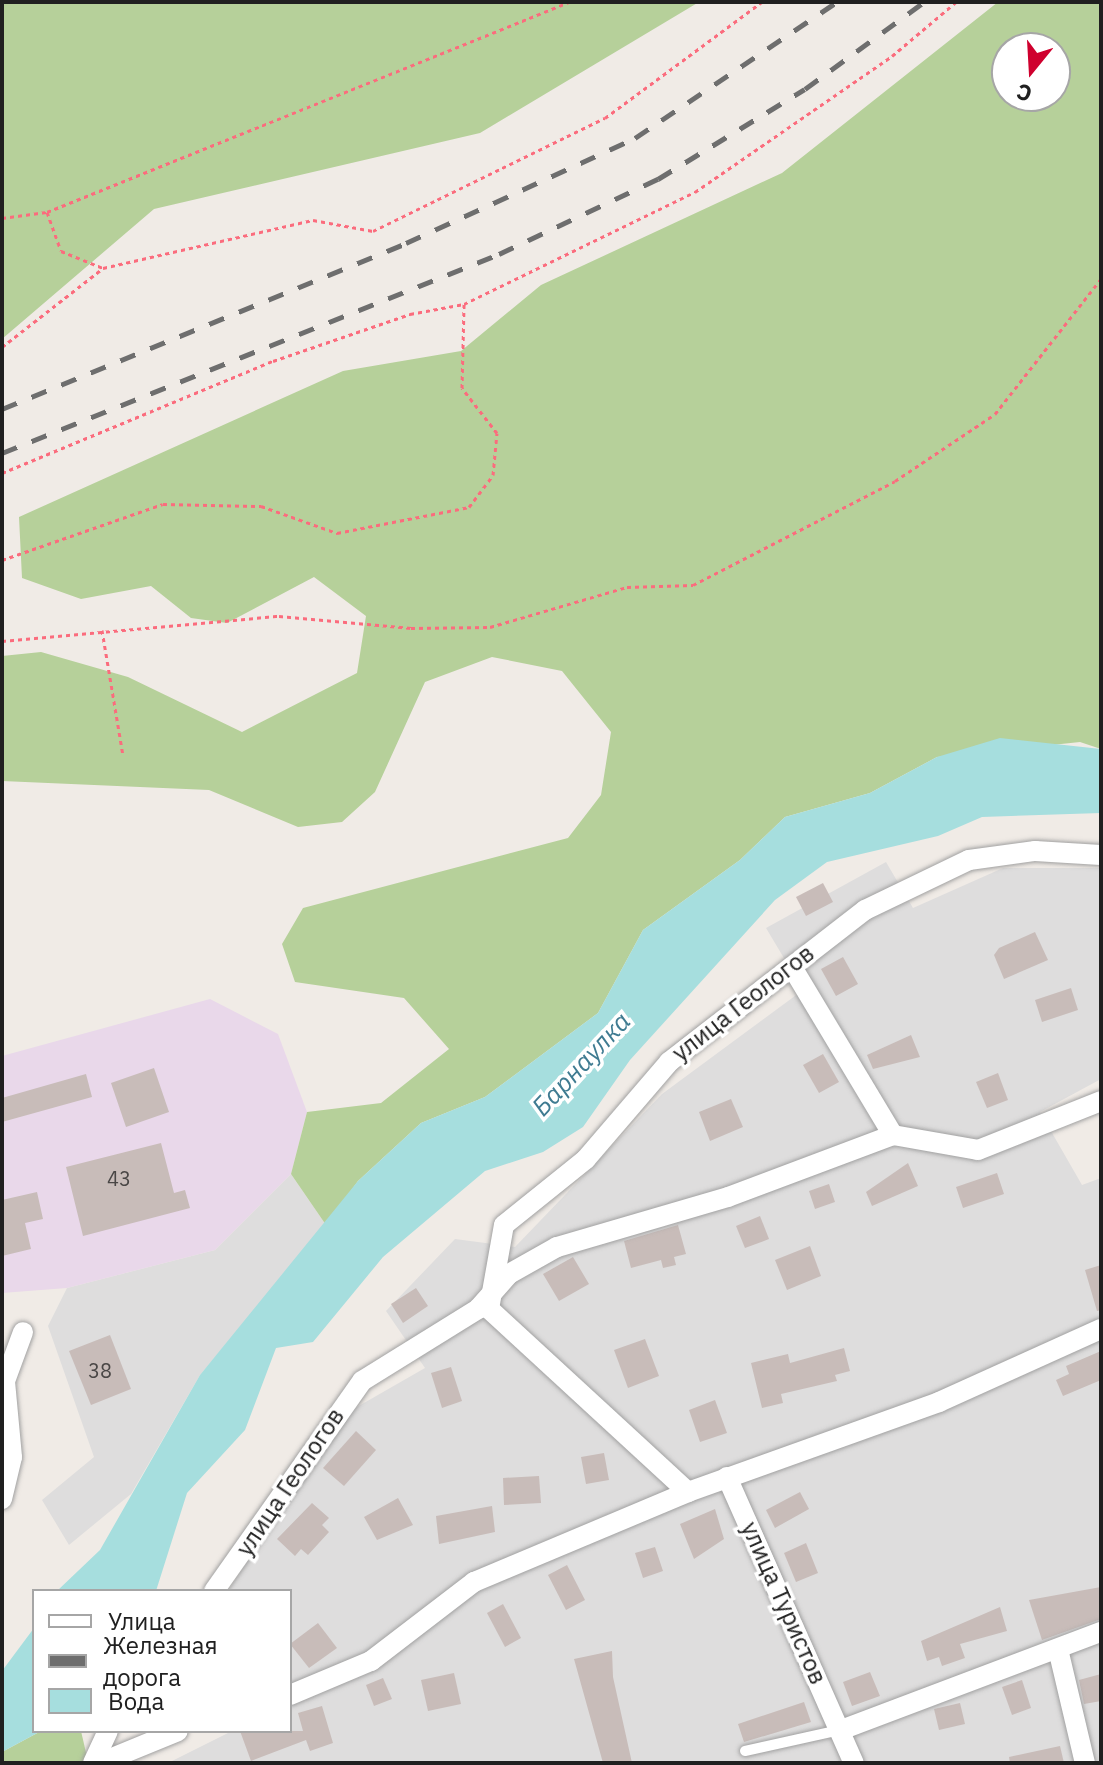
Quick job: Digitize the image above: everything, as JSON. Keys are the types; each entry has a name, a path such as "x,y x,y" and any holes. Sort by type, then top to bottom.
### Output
{"street":[{"name":"улица Геологов","path":"487,1296 494,1252 515,1211 586,1159 669,1062 792,967 920,878 1003,853 1101,855"},
{"path":"792,967 893,1135 978,1150 1101,1101"},
{"name":"улица Геологов","path":"215,1589 362,1381 557,1247 728,1197 893,1135"},
{"path":"487,1296 497,1319 613,1416 688,1492"},
{"path":"292,1694 371,1661 474,1582 688,1492 939,1402 1101,1329"},
{"path":"2,1499 12,1457 5,1381 23,1332"},
{"name":"улица Туристов","path":"727,1477 854,1763"},
{"path":"841,1730 1101,1632"},
{"path":"1058,1649 1085,1763"},
{"path":"93,1763 107,1733"},
{"path":"100,1763 173,1733"}],"lane":[{"path":"745,1751 841,1730"}],"path":[{"path":"2,218 47,212 569,2"},
{"path":"2,347 103,268 313,220 373,231 605,118 762,2"},
{"path":"2,473 273,361 410,314 464,304 695,192 892,56 956,2"},
{"path":"47,212 61,251 103,268"},
{"path":"2,641 279,616 411,628 490,627 627,587 693,585 895,481 995,414 1101,279"},
{"path":"2,560 163,504 261,506 337,533 469,507 493,475 497,433 462,388 464,304"},
{"path":"102,630 123,755"}],"shaded area":[{"path":"886,862 913,908 1003,868 1101,868 1101,1079 1040,1112 1082,1185 1101,1178 1101,1763 168,1763 228,1733 292,1733 292,1589 229,1589 343,1415 425,1368 386,1311 455,1239 515,1247 662,1094 803,990 766,928"},
{"path":"210,999 278,1034 307,1112 291,1174 215,1250 67,1288 2,1293 2,1056"},
{"path":"291,1174 326,1225 200,1375 131,1494 69,1545 42,1500 94,1457 48,1326 67,1288 215,1250"}],"green space":[{"path":"2,2 699,2 480,133 154,209 2,339"},
{"path":"998,2 1101,2 1101,749 1080,742 937,757 870,793 785,817 740,860 643,930 598,1013 485,1097 421,1123 358,1181 326,1225 291,1174 307,1112 381,1103 449,1049 404,998 295,982 282,944 303,908 568,838 601,795 611,732 562,671 492,657 425,682 375,792 342,822 298,827 209,790 2,781 2,656 41,652 128,677 242,732 357,673 366,616 314,577 227,623 191,618 151,586 81,599 22,578 19,517 343,371 461,351 541,285 782,173"},
{"path":"37,1733 81,1733 87,1757 81,1763 2,1763 2,1752"}],"water":[{"name":"Барнаулка","path":"1000,738 1101,749 1101,813 982,817 938,836 827,862 775,900 630,1060 583,1127 543,1152 485,1171 383,1257 313,1342 276,1348 245,1430 187,1493 157,1589 59,1589 100,1550 200,1375 358,1181 421,1123 485,1097 598,1013 643,930 740,860 785,817 870,793 937,757"},
{"path":"32,1631 32,1733 37,1733 2,1752 2,1671"}],"building":[{"path":"823,883 833,902 806,916 796,897"},
{"path":"1035,932 1048,960 1004,979 994,955 999,948"},
{"path":"843,957 858,984 836,996 821,969"},
{"path":"1071,988 1078,1010 1042,1022 1035,1000"},
{"path":"911,1035 920,1057 873,1069 867,1055"},
{"path":"823,1054 839,1082 819,1093 803,1065"},
{"path":"154,1068 169,1112 126,1127 111,1083"},
{"path":"998,1073 1008,1100 987,1108 976,1082"},
{"path":"86,1074 92,1097 2,1122 2,1098"},
{"path":"731,1099 743,1127 710,1141 699,1112"},
{"path":"161,1143 174,1193 185,1190 190,1208 83,1236 66,1167"},
{"path":"908,1163 918,1186 872,1206 866,1192"},
{"path":"997,1173 1004,1194 963,1208 956,1187"},
{"path":"829,1184 835,1202 815,1209 809,1191"},
{"path":"37,1192 43,1219 25,1223 31,1249 2,1256 2,1200"},
{"path":"760,1216 769,1239 745,1248 736,1226"},
{"path":"678,1225 686,1254 674,1257 676,1265 663,1268 661,1260 631,1268 624,1241"},
{"path":"810,1246 821,1276 787,1290 775,1260"},
{"path":"573,1257 589,1284 559,1301 543,1274"},
{"path":"1101,1265 1101,1310 1097,1311 1085,1270"},
{"path":"416,1288 428,1306 403,1323 391,1304"},
{"path":"110,1335 131,1389 91,1405 69,1351"},
{"path":"645,1339 659,1376 628,1388 614,1350"},
{"path":"844,1348 850,1371 835,1375 837,1381 781,1394 783,1403 762,1408 751,1363 788,1354 790,1363"},
{"path":"1101,1351 1101,1380 1063,1396 1056,1380 1069,1374 1066,1366"},
{"path":"451,1367 462,1401 442,1408 431,1373"},
{"path":"715,1400 727,1433 700,1442 689,1410"},
{"path":"356,1431 376,1450 344,1486 323,1468"},
{"path":"604,1453 609,1480 586,1484 581,1457"},
{"path":"539,1476 541,1503 504,1505 503,1478"},
{"path":"800,1492 809,1509 775,1528 766,1510"},
{"path":"398,1498 413,1525 377,1540 364,1517"},
{"path":"312,1503 329,1518 322,1525 329,1532 308,1555 301,1549 295,1556 277,1539"},
{"path":"492,1506 495,1532 439,1544 436,1516"},
{"path":"715,1509 724,1539 694,1559 680,1524"},
{"path":"806,1543 818,1573 796,1582 784,1553"},
{"path":"655,1547 663,1571 643,1578 635,1553"},
{"path":"567,1565 585,1600 566,1610 548,1575"},
{"path":"1101,1587 1101,1619 1042,1640 1029,1600"},
{"path":"503,1604 521,1638 505,1647 487,1613"},
{"path":"1000,1607 1007,1631 960,1644 965,1658 942,1666 939,1657 927,1661 921,1641"},
{"path":"318,1623 337,1648 309,1668 292,1642"},
{"path":"612,1651 613,1677 632,1763 603,1763 574,1659"},
{"path":"870,1672 880,1696 852,1706 843,1682"},
{"path":"454,1673 461,1704 428,1711 421,1680"},
{"path":"1101,1674 1101,1701 1084,1704 1079,1680"},
{"path":"383,1678 392,1699 374,1706 366,1685"},
{"path":"1022,1680 1031,1708 1012,1715 1002,1687"},
{"path":"804,1702 811,1722 744,1742 738,1724"},
{"path":"960,1703 965,1724 939,1730 934,1709"},
{"path":"322,1706 333,1743 310,1751 306,1740 251,1761 241,1733 303,1731 298,1713"},
{"path":"1060,1746 1064,1763 1010,1763 1009,1757"}],"railway":[{"path":"2,409 406,243 635,138 837,2"},
{"path":"2,453 499,254 658,179 805,89 924,2"}]}
